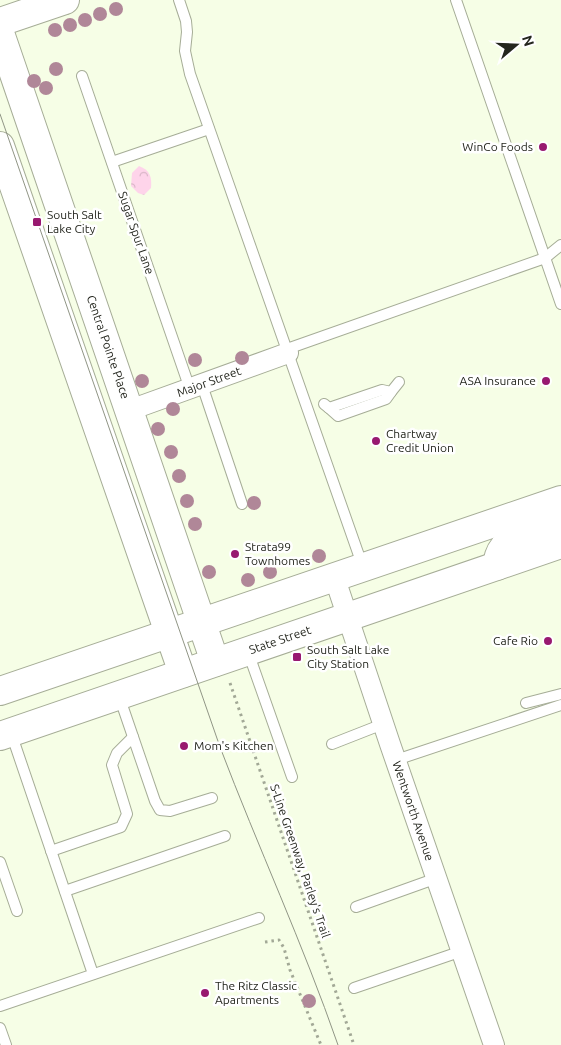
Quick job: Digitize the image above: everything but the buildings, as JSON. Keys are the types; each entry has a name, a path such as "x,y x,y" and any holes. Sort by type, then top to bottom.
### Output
{"street":[{"path":"0,22 65,0"},
{"name":"Central Pointe Place","path":"0,33 201,622 222,673"},
{"path":"0,146 183,673"},
{"name":"Major Street","path":"130,410 196,387 287,351"},
{"path":"0,691 561,500"},
{"path":"497,566 498,557 504,546 522,536 561,521"},
{"name":"State Street","path":"5,734 183,673 222,673 248,651 561,544"},
{"name":"Wentworth Avenue","path":"334,576 494,1045"}],"lane":[{"path":"179,0 186,20 185,51 190,74 363,567"},
{"path":"456,0 561,304"},
{"name":"Sugar Spur Lane","path":"82,76 196,387 242,504"},
{"path":"112,162 209,129"},
{"path":"287,351 545,258 561,245"},
{"path":"326,406 382,390 391,392 399,382"},
{"path":"248,651 292,777"},
{"path":"526,704 561,694"},
{"path":"119,695 155,801 160,810 170,811 212,798"},
{"path":"396,760 561,705"},
{"path":"332,744 383,724"},
{"path":"5,734 51,851 93,974"},
{"path":"51,851 121,827 127,814 112,765 117,752 133,737"},
{"path":"65,891 226,836"},
{"path":"0,862 17,911"},
{"path":"356,907 437,878"},
{"path":"0,1006 259,918"},
{"path":"354,988 462,951"},
{"path":"0,1028 6,1045"}],"path":[{"name":"S-Line Greenway, Parley's Trail","path":"222,673 354,1045"},
{"path":"265,942 279,940 284,948 290,970 321,1045"}],"green space":[{"path":"139,166 146,170 151,177 151,188 144,195 138,193 131,186 132,173"}],"tram line":[{"path":"0,114 220,747 310,970 338,1045"}],"place":[{"name":"WinCo Foods","path":"543,147"},
{"name":"South Salt Lake City","path":"37,222"},
{"name":"ASA Insurance","path":"546,381"},
{"name":"Chartway Credit Union","path":"376,441"},
{"name":"Strata99 Townhomes","path":"235,554"},
{"name":"Cafe Rio","path":"548,641"},
{"name":"South Salt Lake City Station","path":"297,657"},
{"name":"Mom's Kitchen","path":"184,746"},
{"name":"The Ritz Classic Apartments","path":"205,993"}]}
